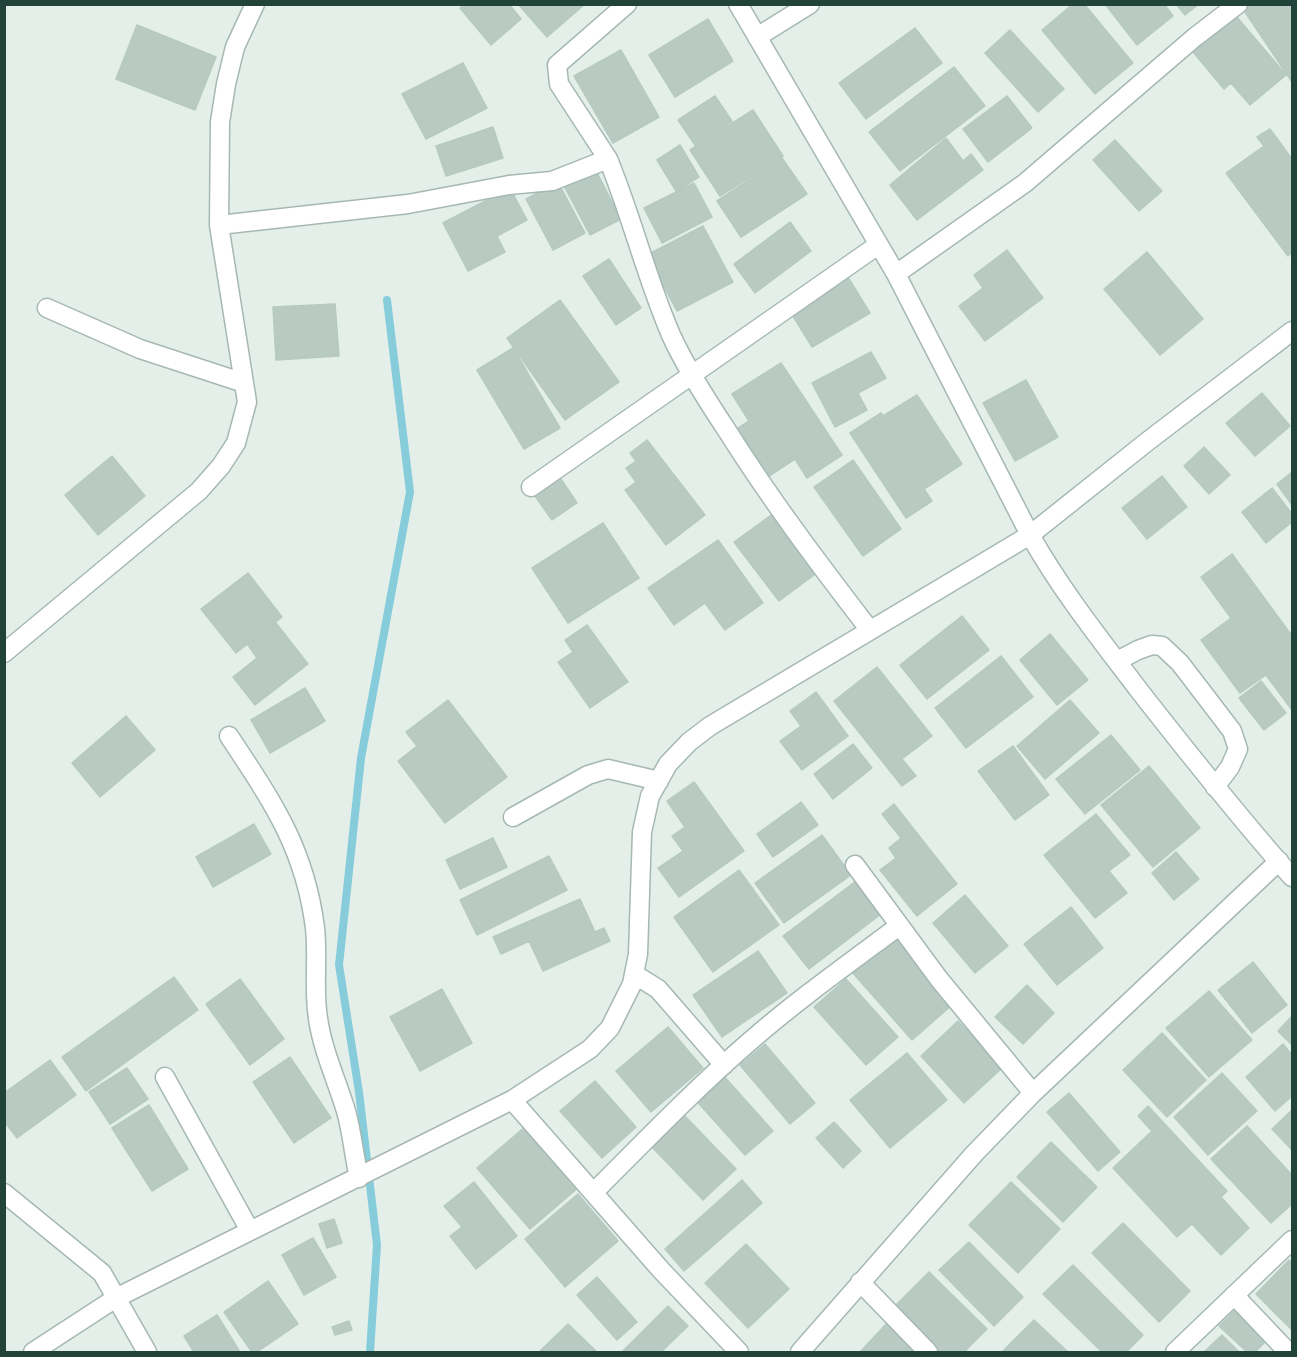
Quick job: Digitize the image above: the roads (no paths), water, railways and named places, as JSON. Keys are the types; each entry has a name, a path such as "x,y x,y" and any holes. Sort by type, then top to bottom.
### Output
{"street":[{"path":"4,653 199,491 221,466 236,444 247,402 219,225 220,122 225,84 235,47 255,4"},
{"path":"627,4 557,65 559,84 608,159 628,207 643,264 671,336 691,375 768,496 869,629"},
{"path":"738,4 896,274 1054,578 1215,787 1293,877"},
{"path":"757,37 810,4"},
{"path":"896,274 1025,183 1195,37 1238,4"},
{"path":"219,225 408,204 509,185 552,181 608,159"},
{"path":"531,487 878,245"},
{"path":"47,308 140,349 244,383"},
{"path":"33,1353 116,1298 249,1229 400,1158 512,1100 596,1042 610,1028 621,1009 634,974 638,954 642,832 650,796 668,764 682,749 710,726 869,629 1030,535 1148,441 1293,331"},
{"path":"1117,661 1152,645 1162,646 1180,663 1232,731 1238,749 1230,767 1215,787"},
{"path":"229,736 275,806 297,852 309,891 315,930 317,1011 325,1049 346,1113 361,1176"},
{"path":"513,817 588,775 608,769 659,781"},
{"path":"800,1353 974,1154 1033,1093 1279,861"},
{"path":"855,865 899,926 1033,1093"},
{"path":"594,1192 724,1065 821,984 899,926"},
{"path":"634,974 658,988 724,1065"},
{"path":"165,1077 249,1229"},
{"path":"512,1100 661,1270 739,1353"},
{"path":"4,1193 102,1273 147,1353"},
{"path":"1174,1353 1293,1240"},
{"path":"860,1282 928,1353"},
{"path":"1234,1295 1288,1353"}],"waterway":[{"path":"370,1352 377,1245 359,1092 339,965 361,758 410,492 387,300"}]}
